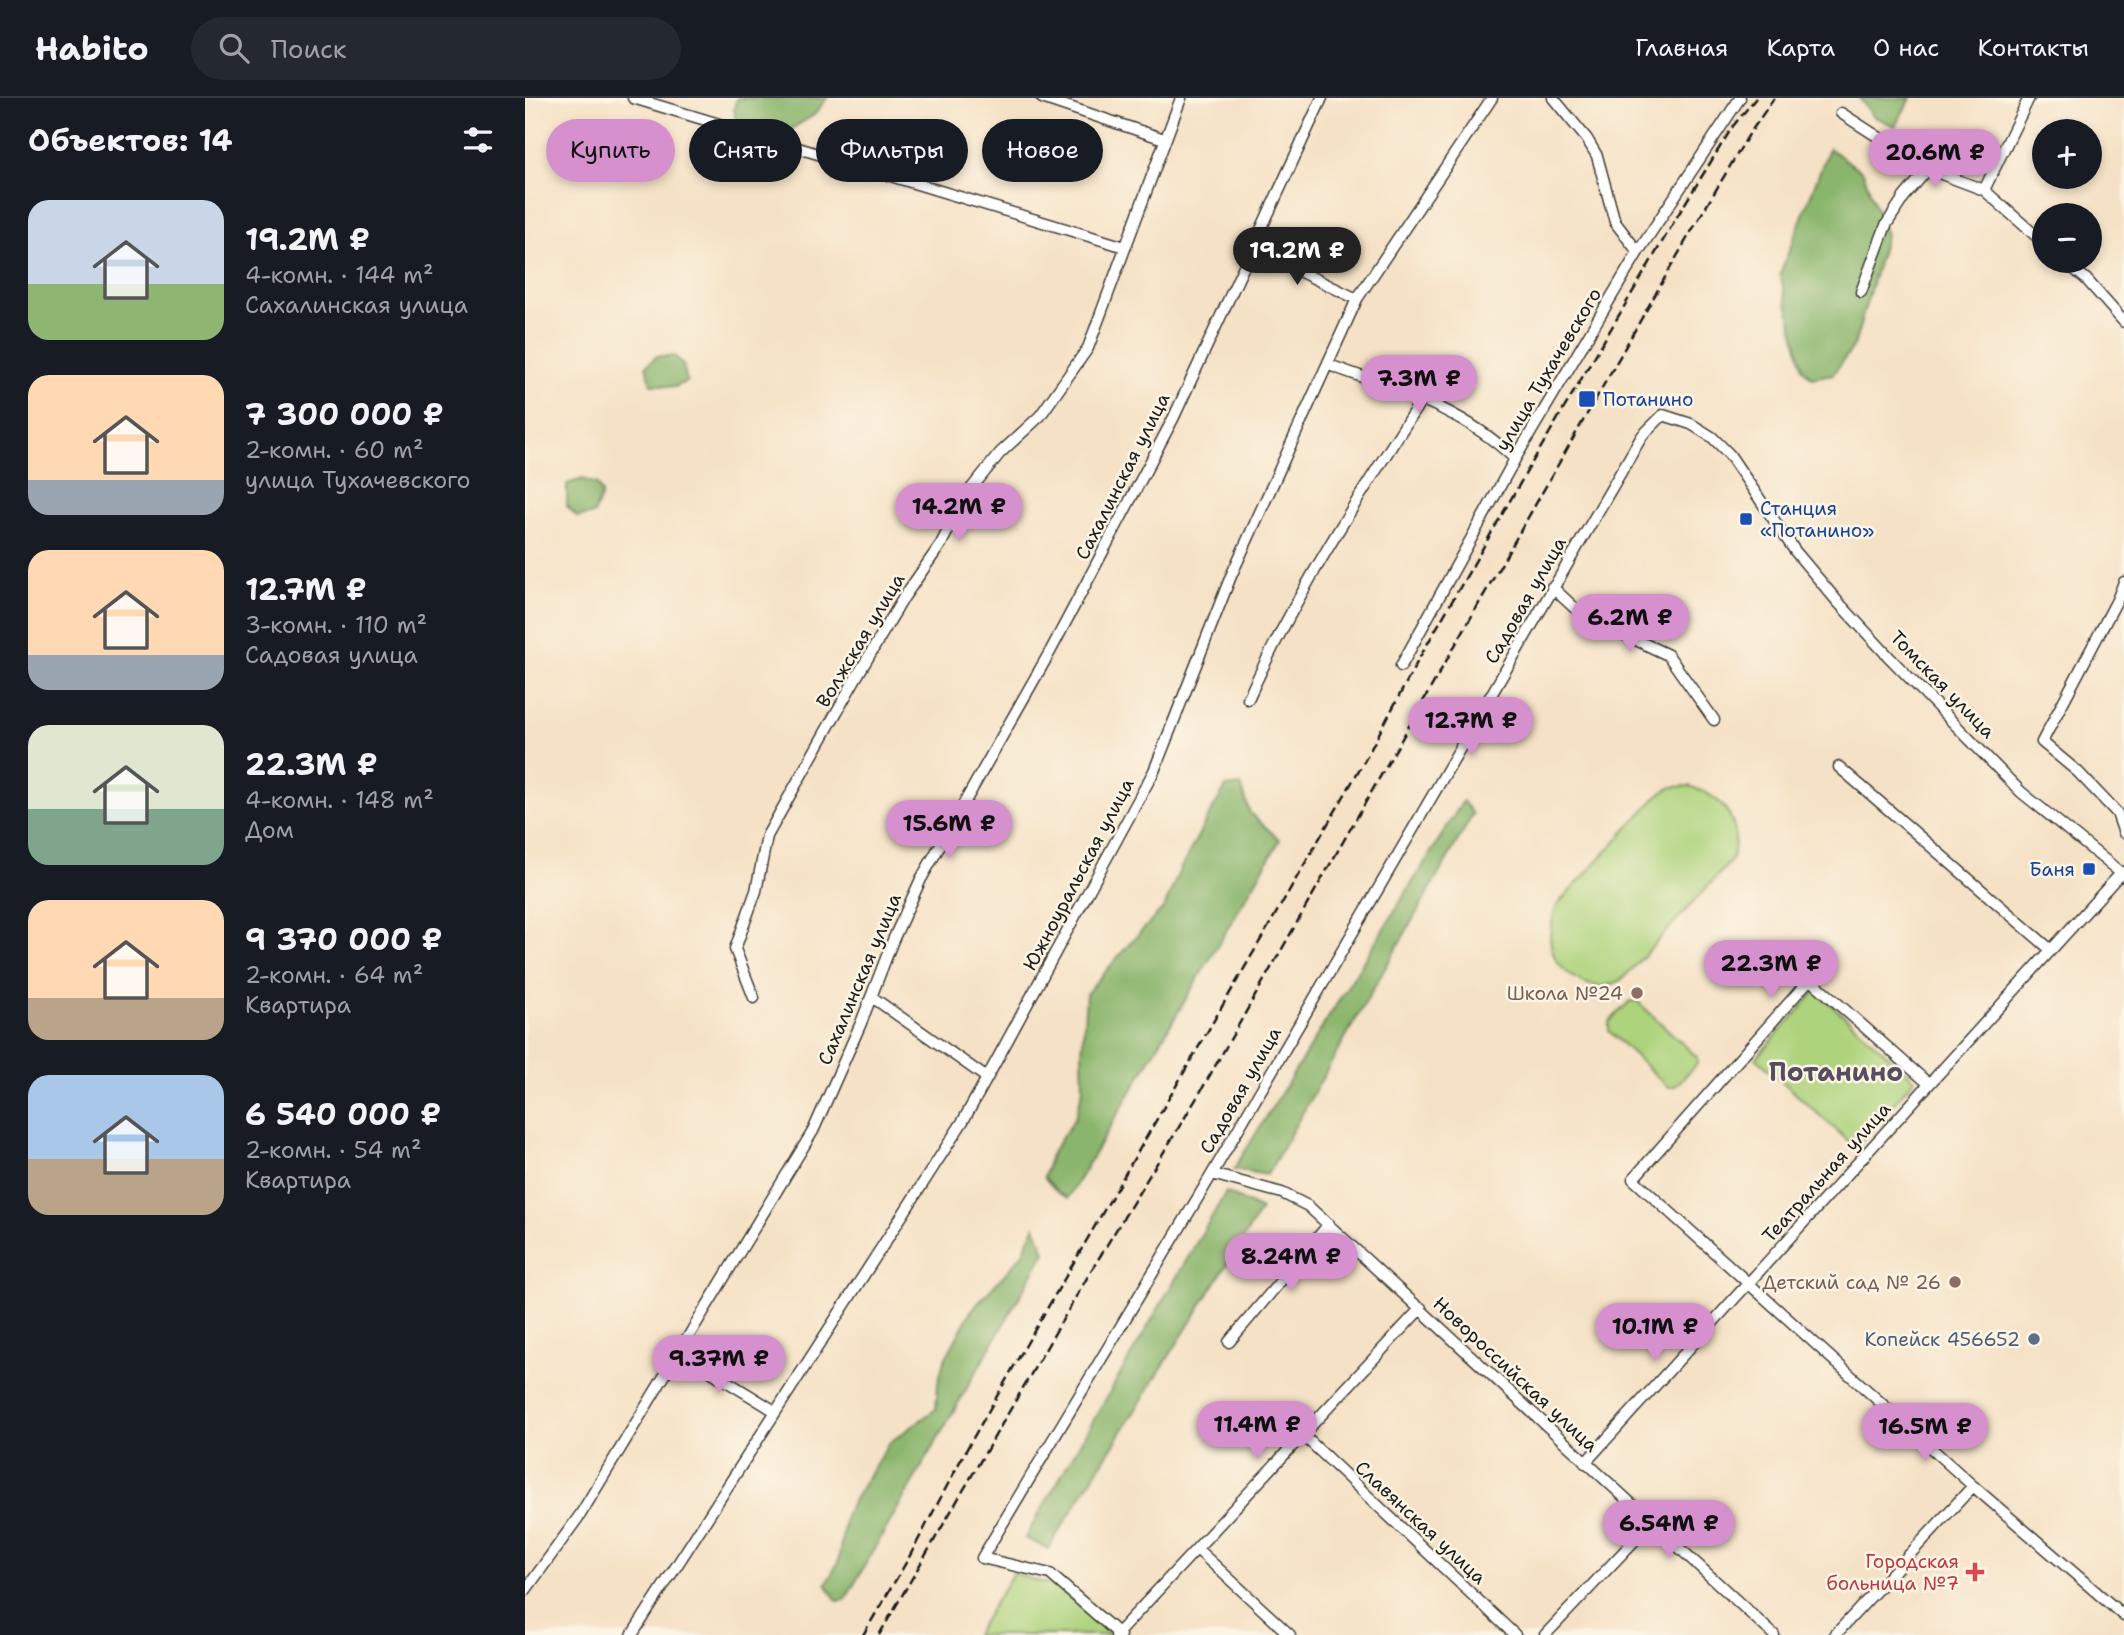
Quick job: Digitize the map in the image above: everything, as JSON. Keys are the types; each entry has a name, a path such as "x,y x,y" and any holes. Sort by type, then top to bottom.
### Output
{"street":[{"path":"633,98 1125,247"},
{"path":"1042,98 1164,139"},
{"name":"Волжская улица","path":"754,998 735,949 756,891 767,836 853,682 904,597 941,544 966,495 1000,453 1040,416 1088,348 1181,98"},
{"name":"Сахалинская улица","path":"525,1591 580,1515 813,1130 921,879 1051,650 1173,419 1322,98"},
{"name":"Южноуральская улица","path":"632,1635 988,1078 1154,771 1231,576 1357,299 1492,98"},
{"path":"1553,98 1587,139 1597,156 1615,222 1638,252"},
{"name":"улица Тухачевского","path":"1401,666 1515,459 1638,252 1740,98"},
{"path":"1984,190 2029,98"},
{"path":"1841,113 1928,169 1984,190 2032,232"},
{"path":"1861,292 1887,225 1904,197 1928,169"},
{"path":"1251,248 1357,299"},
{"path":"2078,273 2124,322"},
{"path":"1329,365 1422,399 1472,423 1515,459"},
{"path":"1248,699 1293,608 1348,512 1422,399"},
{"name":"Садовая улица","path":"1118,1634 1050,1574 982,1558 1213,1174 1642,436 1663,415 1691,424 1711,437 1729,454 1758,497"},
{"name":"Томская улица","path":"1758,497 1795,551 1837,601 1948,719 2021,792 2123,874"},
{"path":"2124,582 2042,742 2121,810 2124,833"},
{"path":"1552,587 1581,614 1668,655 1714,720"},
{"path":"1839,767 2051,950"},
{"name":"Театральная улица","path":"1585,1463 2123,874"},
{"path":"1929,1084 1810,979 1633,1180 1973,1486 2124,1616"},
{"path":"872,996 988,1078"},
{"name":"Новороссийская улица","path":"1213,1174 1282,1193 1308,1206 1774,1635"},
{"path":"1229,1342 1329,1224"},
{"path":"1118,1634 1421,1308"},
{"path":"679,1352 775,1411"},
{"name":"Славянская улица","path":"1303,1435 1515,1635"},
{"path":"1835,1635 1973,1486"},
{"path":"1545,1635 1651,1523"},
{"path":"1197,1549 1290,1635"}],"green space":[{"path":"737,98 827,98 814,115 802,122 802,119 736,119 734,108"},
{"path":"1859,98 1911,98 1895,126 1874,117"},
{"path":"1829,148 1863,172 1886,235 1854,346 1833,374 1812,378 1803,369 1780,274"},
{"path":"657,356 675,356 683,365 687,381 675,387 651,384 646,366"},
{"path":"582,479 597,484 602,494 594,514 577,517 567,506 567,484"},
{"path":"1241,785 1250,813 1280,840 1068,1198 1058,1193 1044,1177 1051,1154 1075,1118 1083,1089 1082,1054 1086,994 1164,908 1180,870 1226,787"},
{"path":"1689,786 1713,797 1728,813 1735,835 1731,861 1622,979 1599,986 1580,981 1557,961 1551,947 1550,935 1557,905 1658,795 1672,787"},
{"path":"1463,801 1473,814 1267,1175 1234,1169"},
{"path":"1816,991 1915,1079 1855,1147 1756,1058"},
{"path":"1630,1001 1637,1001 1697,1057 1697,1064 1675,1086 1668,1087 1609,1031 1609,1022"},
{"path":"1226,1192 1261,1210 1048,1549 1025,1538"},
{"path":"1035,1226 1045,1252 845,1600 837,1601 826,1584 838,1563 846,1513 889,1443 936,1409 938,1383 944,1361 971,1311 1022,1255"},
{"path":"1013,1573 1060,1588 1109,1632 1107,1635 975,1635"}],"railway":[{"path":"863,1635 1026,1345 1366,758 1421,655 1530,466 1681,210 1733,126 1756,98"},
{"path":"879,1635 1091,1271 1198,1096 1688,237 1748,136 1774,98"}],"place":[{"name":"Потанино","path":"1587,399"},
{"name":"Станция «Потанино»","path":"1746,519"},
{"name":"Баня","path":"2089,869"},
{"name":"Школа №24","path":"1637,993"},
{"name":"Детский сад № 26","path":"1955,1282"},
{"name":"Копейск 456652","path":"2034,1339"},
{"name":"Городская больница №7","path":"1975,1572"}],"district":[{"name":"Потанино","path":"1836,1072"}]}
